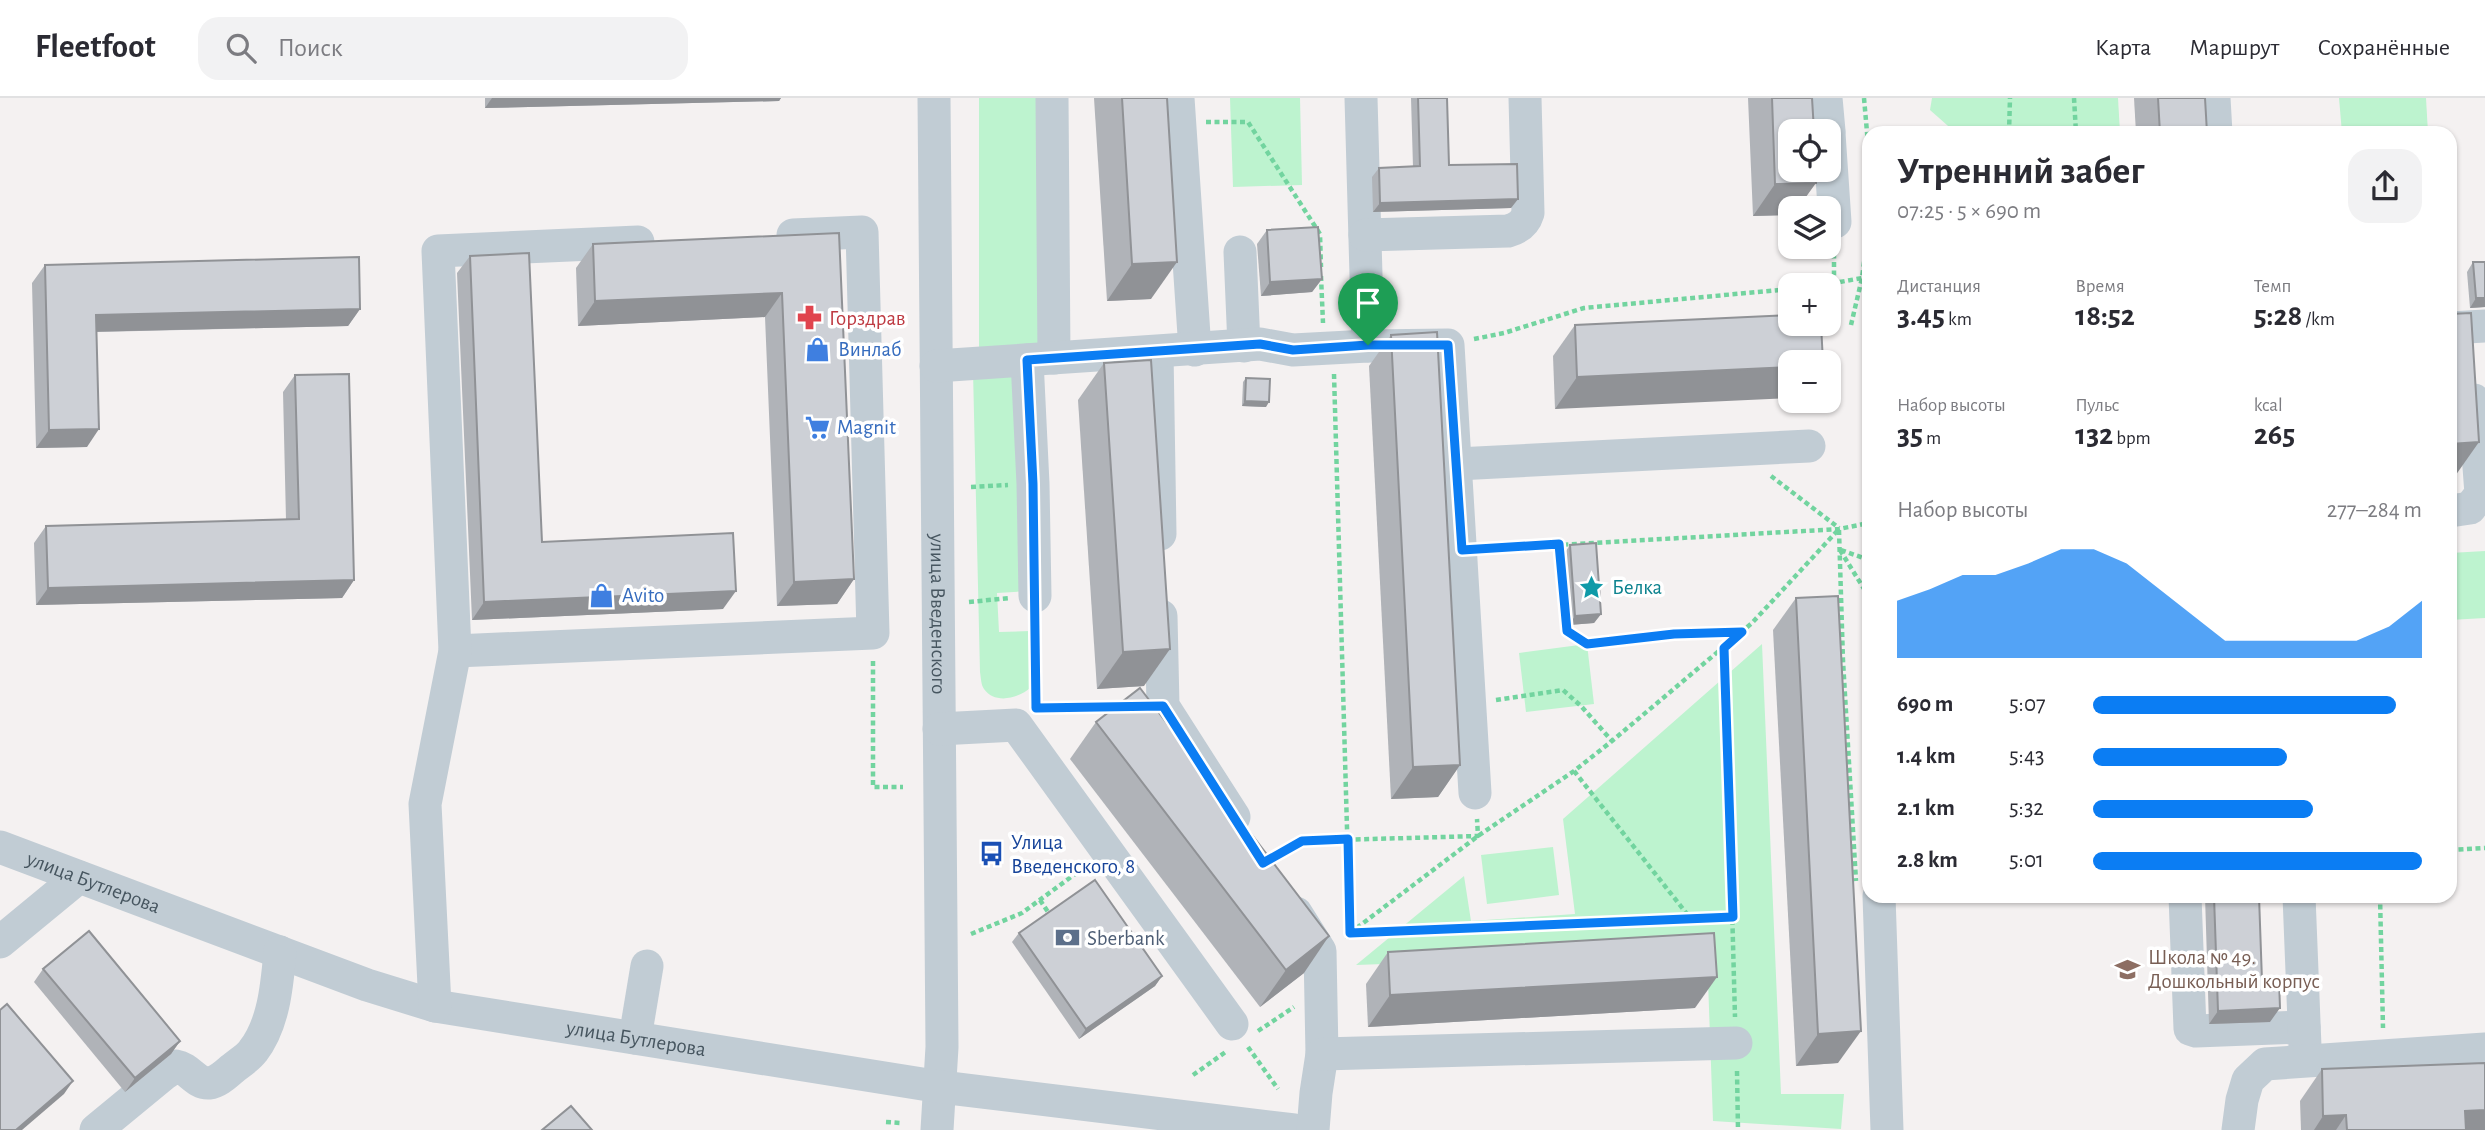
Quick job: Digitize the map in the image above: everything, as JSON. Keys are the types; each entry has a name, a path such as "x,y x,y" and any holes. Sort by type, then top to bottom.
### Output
{"street":[{"name":"улица Введенского","path":"934,98 941,1087 937,1130"},
{"path":"1035,596 1033,484 1052,98"},
{"path":"1361,98 1368,345"},
{"path":"1365,235 1508,231 1518,228 1526,220 1528,213 1525,98"},
{"path":"1826,98 1828,119"},
{"path":"2214,98 2216,126"},
{"path":"1179,110 1195,350"},
{"path":"455,651 873,633 862,232 766,236"},
{"path":"435,1006 425,804 455,651 438,251 670,240"},
{"path":"1240,252 1244,346"},
{"path":"2457,510 2470,508 2481,494 2469,341"},
{"path":"936,366 1260,344 1293,350 1368,345 1448,345 1475,793"},
{"path":"1157,352 1163,706 1320,951 1322,1055 1313,1130"},
{"path":"1457,464 1809,446"},
{"path":"939,729 1016,725 1232,1024"},
{"name":"улица Бутлерова","path":"0,847 367,985 435,1006 941,1087 1294,1130"},
{"path":"0,942 79,877"},
{"path":"1868,903 1886,1130"},
{"path":"2185,903 2190,1029 2196,1031 2304,1027"},
{"path":"2300,903 2305,1061"},
{"path":"96,1130 176,1066 185,1067 198,1080 209,1083 220,1078 252,1053 266,1030 277,985 280,952"},
{"path":"635,1038 647,966"},
{"path":"1322,1055 1736,1043"},
{"path":"2238,1130 2248,1080 2265,1065 2473,1049 2462,1083"}],"path":[{"path":"1864,98 1866,126"},
{"path":"2009,126 2010,98"},
{"path":"2074,98 2076,126"},
{"path":"1179,110 1248,122 1320,234 1329,348 1350,933"},
{"path":"1841,282 1862,278 1851,325"},
{"path":"1448,345 1504,333 1584,308 1778,290"},
{"path":"1791,492 1839,529 1843,661 1853,826 1862,866"},
{"path":"1462,550 1839,529 1862,524"},
{"path":"1350,933 1478,836 1574,771 1612,741 1742,632 1839,529"},
{"path":"1559,544 1567,631 1587,644 1674,634 1742,632"},
{"path":"1840,550 1862,558"},
{"path":"1840,550 1862,586"},
{"path":"969,602 1035,596 1036,708 1163,706"},
{"path":"873,633 873,787 903,787"},
{"path":"1724,648 1738,1130"},
{"path":"1830,663 1843,661"},
{"path":"1471,704 1563,690 1612,741"},
{"path":"1835,733 1849,732"},
{"path":"1574,771 1691,919"},
{"path":"1840,827 1853,826"},
{"path":"1270,874 1302,841 1478,836"},
{"path":"2457,850 2485,848"},
{"path":"971,934 1022,913 1106,850"},
{"path":"1040,900 1051,915"},
{"path":"2380,903 2383,1014"},
{"path":"1350,933 1733,917"},
{"path":"1232,1024 1278,1089"},
{"path":"886,1122 901,1123"}],"green space":[{"path":"979,98 1050,98 1051,346 979,348"},
{"path":"1230,98 1300,98 1302,185 1233,187"},
{"path":"1932,98 2118,98 2120,126 1948,126 1930,110"},
{"path":"2339,98 2426,98 2428,126 2341,126"},
{"path":"1022,369 1029,591 997,593 999,632 1030,631 1031,687 1014,697 1001,698 994,697 984,689 980,672 973,371"},
{"path":"2485,551 2485,618 2457,620 2457,553"},
{"path":"1587,644 1594,704 1526,712 1519,653"},
{"path":"1762,644 1781,1094 1844,1094 1841,1129 1713,1121 1707,952 1356,965 1464,876 1471,921 1575,914 1563,819"},
{"path":"1553,847 1559,895 1487,904 1481,855"}],"building":[{"path":"1122,98 1167,98 1177,262 1132,264"},
{"path":"1418,98 1447,98 1449,165 1517,164 1518,199 1380,203 1379,168 1420,166"},
{"path":"1772,98 1812,98 1813,119 1778,119 1778,182 1816,183 1775,184"},
{"path":"2158,98 2205,98 2207,126 2160,126"},
{"path":"1318,227 1322,279 1270,282 1267,230"},
{"path":"839,233 854,579 794,582 782,293 595,301 593,244"},
{"path":"529,253 542,542 733,533 736,591 484,602 470,256"},
{"path":"359,257 360,309 96,315 99,429 49,430 45,265"},
{"path":"2473,262 2485,262 2485,298 2476,298"},
{"path":"2471,313 2479,442 2457,444 2457,314"},
{"path":"1778,316 1778,336 1822,336 1822,350 1778,350 1778,368 1577,377 1575,325"},
{"path":"1437,332 1460,765 1413,767 1391,335"},
{"path":"1151,360 1170,649 1123,652 1104,363"},
{"path":"349,374 354,580 48,588 46,526 299,519 295,375"},
{"path":"1246,378 1270,379 1269,402 1245,401"},
{"path":"1596,543 1601,614 1575,616 1570,545"},
{"path":"1838,596 1861,1031 1818,1034 1796,598"},
{"path":"1140,688 1329,936 1286,970 1096,722"},
{"path":"1095,880 1162,976 1086,1029 1019,933"},
{"path":"2214,903 2259,903 2262,981 2279,980 2280,1008 2218,1011"},
{"path":"89,931 180,1041 135,1078 43,969"},
{"path":"1714,933 1717,977 1390,995 1388,952"},
{"path":"7,1004 73,1081 16,1130 0,1130 0,1010"},
{"path":"2485,1063 2485,1110 2465,1111 2466,1130 2347,1130 2346,1115 2323,1116 2322,1069"},
{"path":"571,1106 592,1130 542,1130"}],"place":[{"name":"Горздрав","path":"809,318"},
{"name":"Винлаб","path":"818,349"},
{"name":"Magnit","path":"817,427"},
{"name":"Белка","path":"1592,587"},
{"name":"Avito","path":"602,595"},
{"name":"Улица Введенского, 8","path":"991,854"},
{"name":"Sberbank","path":"1067,938"},
{"name":"Школа № 49. Дошкольный корпус","path":"2128,969"}],"route":[{"path":"1260,344 1293,350 1368,345 1448,345 1462,550 1559,544 1567,631 1587,644 1674,634 1742,632 1724,648 1733,917 1350,933 1348,839 1302,841 1263,863 1163,706 1036,708 1033,484 1027,360 1260,344"}]}
